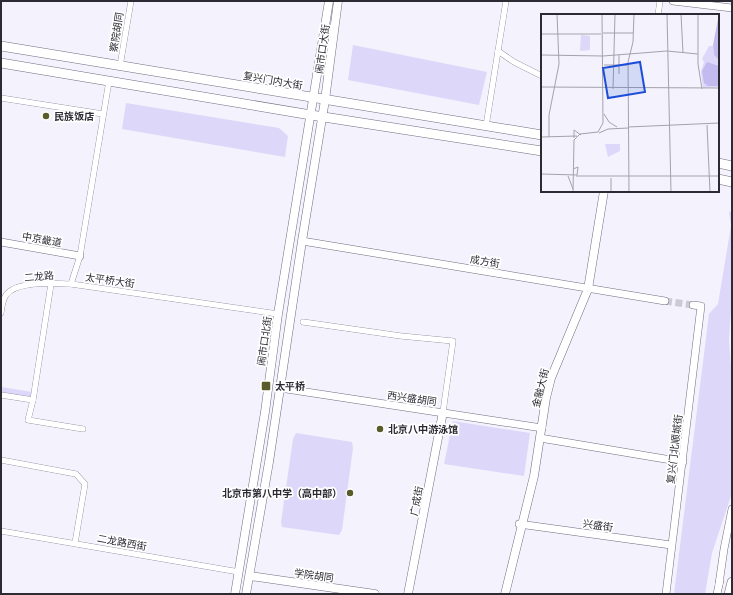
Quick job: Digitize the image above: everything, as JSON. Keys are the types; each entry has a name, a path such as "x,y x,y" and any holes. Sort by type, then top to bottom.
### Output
{"highway":[{"name":"复兴门内大街","path":"1,46 541,135"},
{"path":"1,63 322,117 541,151"},
{"path":"719,163 732,166"},
{"path":"719,180 732,182"},
{"path":"729,594 732,582"}],"main road":[{"name":"闹市口大街","path":"311,115 329,1"},
{"name":"闹市口大街","path":"322,117 338,1"},
{"name":"闹市口北街","path":"235,594 265,412 278,314 311,115"},
{"path":"246,594 269,462 290,316 322,117"},
{"path":"586,288 599,192"},
{"path":"505,594 521,525 539,427 542,396 552,360 586,288 604,192"},
{"path":"278,314 290,316"},
{"name":"广成街","path":"408,594 443,412"},
{"path":"501,594 534,476 540,438 539,427"},
{"name":"学院胡同","path":"250,576 375,594"}],"street":[{"name":"察院胡同","path":"120,66 130,1"},
{"path":"486,126 506,1"},
{"path":"658,14 660,1"},
{"path":"673,1 732,8"},
{"path":"498,51 514,62 541,76"},
{"name":"太平桥大街","path":"109,81 80,256 71,284 278,314"},
{"path":"1,98 104,114"},
{"name":"成方街","path":"302,241 665,301"},
{"name":"中京畿道","path":"1,242 80,256"},
{"name":"二龙路","path":"1,313 6,294 16,288 28,284 71,284"},
{"path":"50,284 33,400 28,420 84,429"},
{"name":"复兴门北顺城街","path":"666,594 701,306 693,305"},
{"path":"303,322 401,336 453,341 443,412"},
{"name":"西兴盛胡同","path":"280,388 539,427"},
{"path":"1,395 33,400"},
{"path":"540,438 683,462"},
{"path":"1,460 76,474 85,484 75,543"},
{"path":"719,584 732,509"},
{"name":"兴盛街","path":"521,525 671,545"},
{"name":"二龙路西街","path":"1,531 239,572"},
{"path":"717,594 732,532"}],"shaded area":[{"path":"353,45 487,72 479,105 348,80"},
{"path":"126,103 279,128 288,136 285,157 122,129"},
{"path":"729,211 732,213 732,297 729,339 732,382 732,493 712,553 705,594 674,594 709,314 718,304 731,226"},
{"path":"1,387 32,392 31,397 1,392"},
{"path":"453,421 530,433 524,476 444,464"},
{"path":"296,433 352,442 353,448 342,530 339,535 282,527 281,522 293,439"}],"tunnel":[{"path":"665,301 693,305"}],"place":[{"name":"民族饭店","path":"46,116"},
{"name":"太平桥","path":"266,386"},
{"name":"北京八中游泳馆","path":"380,429"},
{"name":"北京市第八中学（高中部）","path":"350,493"}]}
